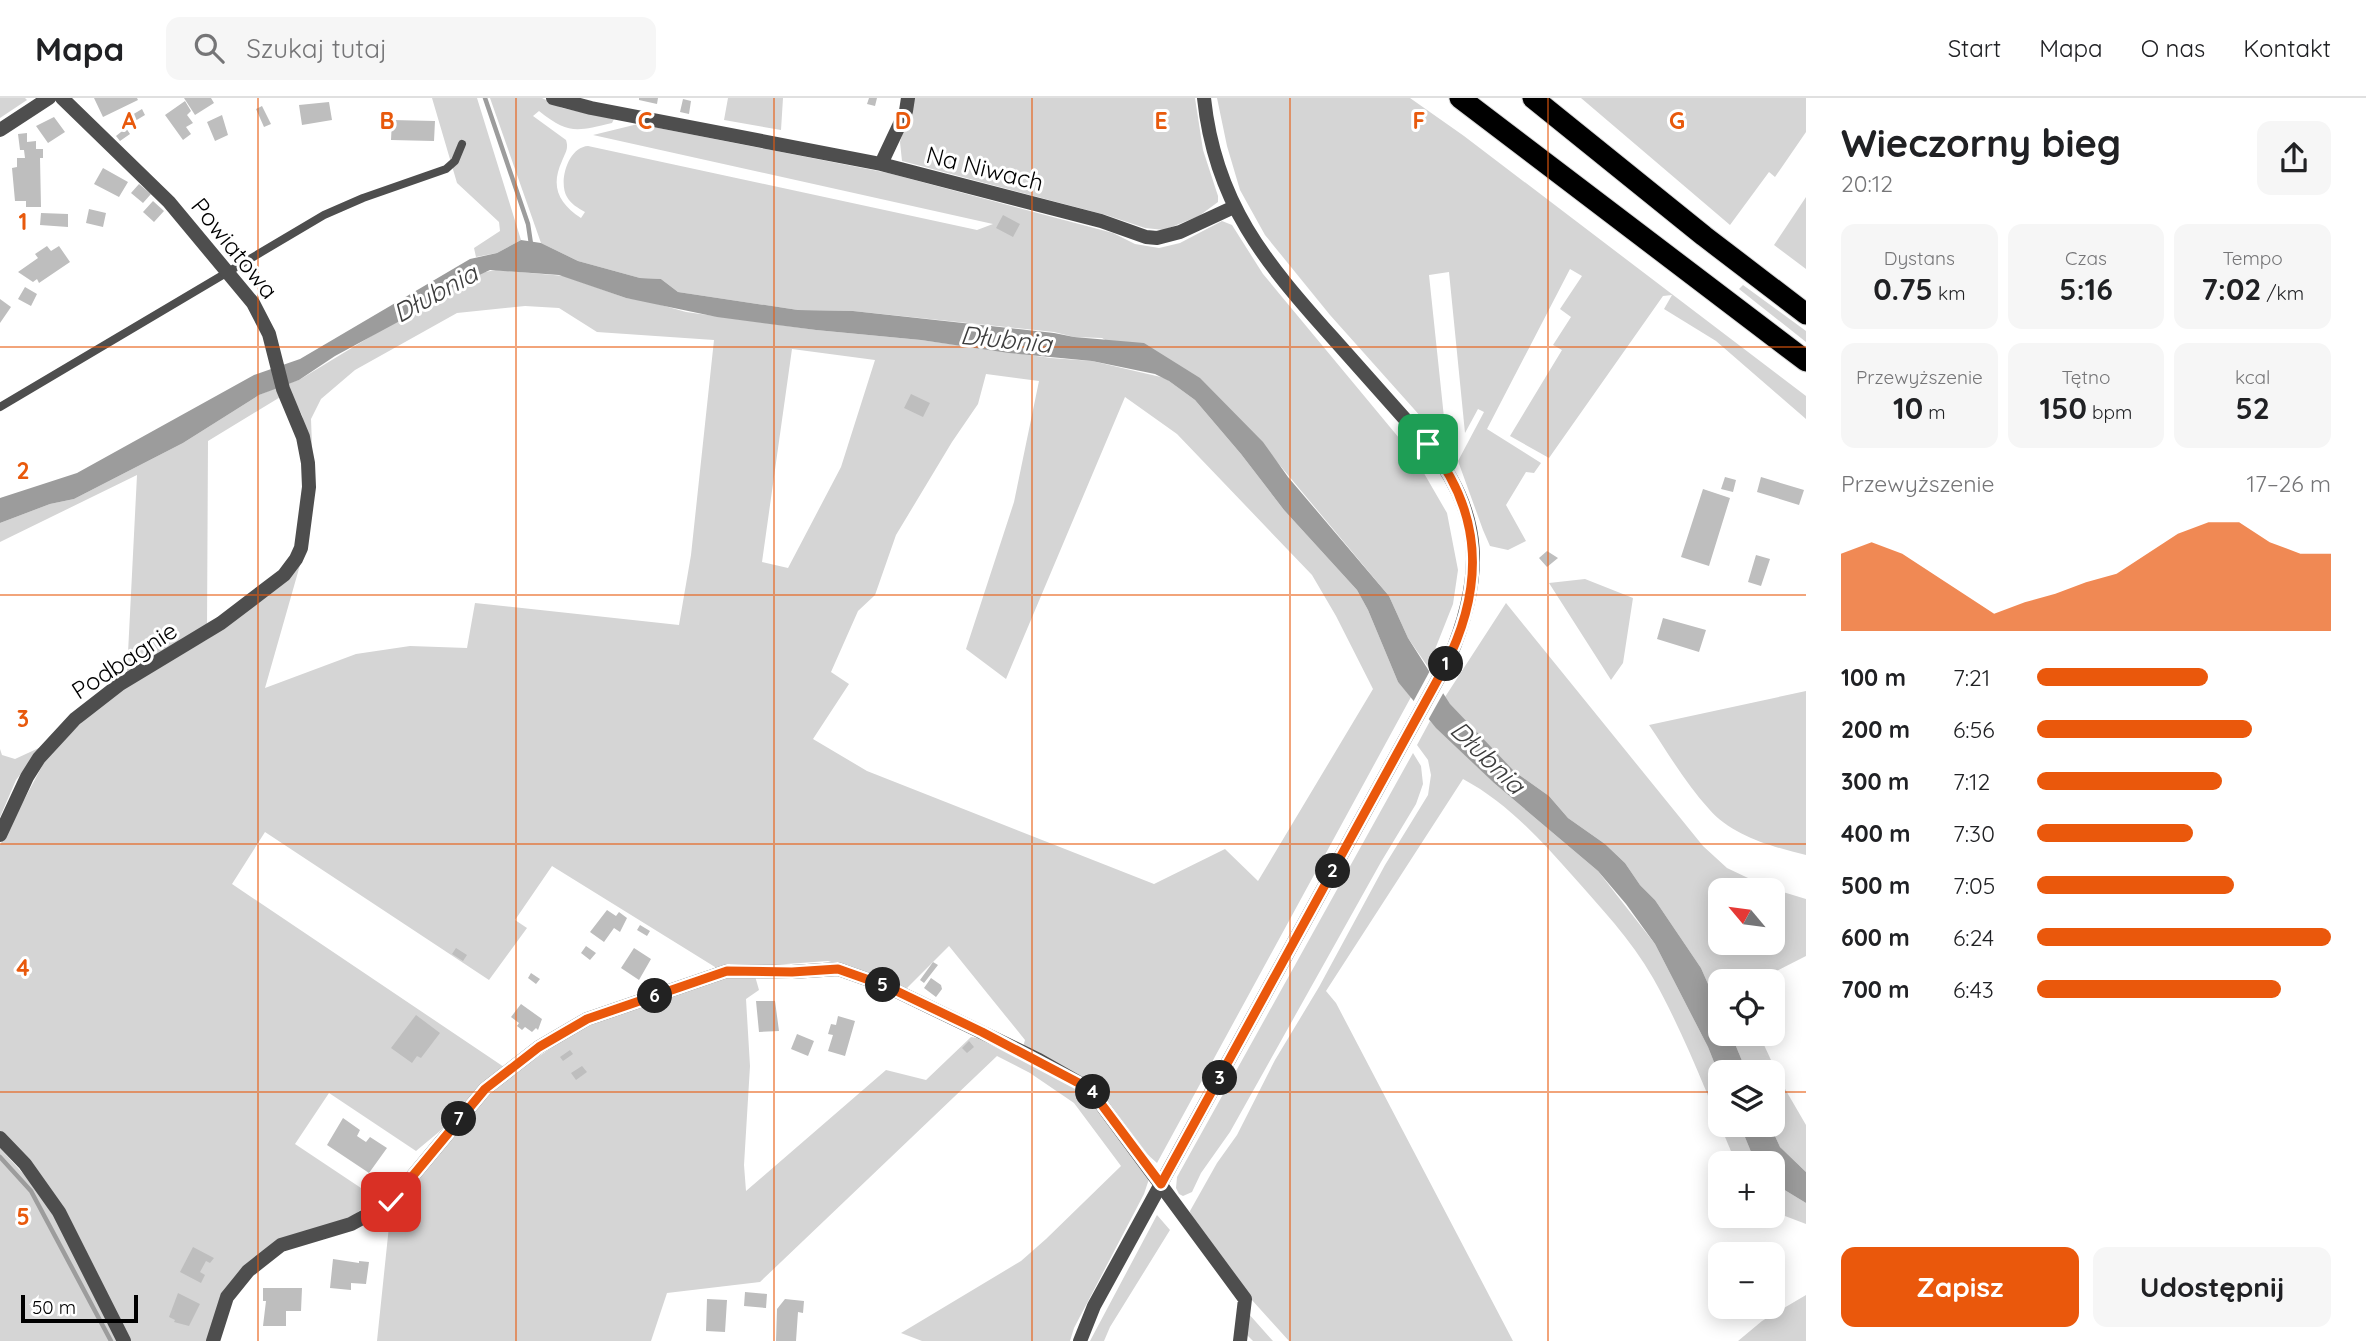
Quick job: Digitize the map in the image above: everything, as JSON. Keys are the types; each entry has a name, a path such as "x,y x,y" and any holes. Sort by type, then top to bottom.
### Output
{"highway":[{"path":"1460,98 1806,361"},
{"path":"1533,98 1704,236 1806,314"}],"street":[{"path":"0,130 49,98"},
{"name":"Powiatowa","path":"62,98 169,202 260,314 269,334 283,389 300,428 308,463 309,487 301,548"},
{"name":"Na Niwach","path":"554,98 590,108 881,164 1101,221 1146,237 1157,238 1180,232 1234,207"},
{"path":"881,164 906,111 908,98"},
{"path":"1080,1341 1094,1306 1444,668 1466,612 1474,568 1473,543 1467,520 1455,486 1443,464 1281,278 1252,239 1234,207 1217,165 1205,98"},
{"name":"Podbagnie","path":"0,835 27,777 60,733 105,694 206,633 266,590 291,566 301,548"},
{"path":"214,1341 227,1297 248,1271 281,1245 351,1224 391,1202 485,1089 539,1047 587,1019 727,971 792,972 838,969 886,986 1090,1089 1245,1299 1240,1341"},
{"path":"0,1138 25,1164 59,1212 124,1341"}],"lane":[{"path":"0,407 334,210 446,169 457,157 462,144"}],"shaded area":[{"path":"0,98 25,98 27,100 0,118"},
{"path":"432,98 477,98 521,240 497,253 476,257 474,248 500,231 499,222 457,183"},
{"path":"490,98 542,98 562,108 614,119 612,123 574,129 558,124 539,111 533,116 566,140 567,148 558,170 557,187 562,200 581,218 585,212 567,197 564,191 564,175 575,152 588,146 977,230 993,224 593,135 638,124 888,173 1113,233 1135,244 1159,248 1180,243 1222,221 1232,225 1263,274 1414,456 1447,513 1458,570 1453,604 1428,667 1408,638 1389,596 1252,432 1242,423 1102,338 853,311 798,310 678,292 661,279 640,278 578,261 541,243"},
{"path":"728,98 783,98 781,130 724,120"},
{"path":"914,98 1195,98 1203,150 1218,202 1199,216 1164,230 1145,228 1106,215 902,161 900,142"},
{"path":"1217,98 1410,98 1464,136 1806,396 1806,419 1716,341 1664,309 1672,295 1663,296 1549,458 1510,436 1562,350 1553,345 1571,317 1560,309 1582,276 1570,269 1487,429 1541,463 1534,473 1526,472 1506,505 1526,541 1508,550 1490,546 1458,461 1484,412 1478,409 1465,433 1449,272 1429,275 1447,446 1330,315 1265,235 1240,190"},
{"path":"1581,98 1806,98 1806,132 1775,177 1769,172 1730,225"},
{"path":"1806,197 1806,269 1774,245"},
{"path":"496,270 564,276 626,298 686,312 816,330 1092,361 1165,378 1195,400 1284,510 1357,590 1398,682 1411,697 1157,1163 1139,1147 1093,1082 1023,1047 1025,1040 949,946 905,990 828,961 715,969 552,866 515,920 527,928 489,980 265,832 232,884 504,1067 440,1131 416,1151 329,1093 295,1144 376,1198 350,1218 249,1262 209,1341 128,1341 78,1239 0,1132 0,845 48,755 95,710 147,672 208,639 285,581 302,558 265,688 356,654 410,646 467,648 475,603 679,625 691,555 714,340 597,332 559,308 525,306 457,313 355,370 321,399 311,419 313,473 302,415 286,384 299,380 447,290 480,273","holes":["792,349 875,360 841,467 788,568 762,562","986,374 1039,381 1014,502 966,649 1006,679 1125,397 1177,434 1312,575 1336,616 1373,689 1258,881 1225,849 1154,884 867,771 813,739 849,684 831,672 858,611 875,595 896,535 978,404"]},
{"path":"1743,285 1806,331 1806,342 1739,289"},
{"path":"278,387 282,396 208,441 207,628 127,673 137,475 0,542 0,523 50,504 74,499 183,443 259,395"},
{"path":"1585,579 1633,598 1623,663 1611,680 1549,583"},
{"path":"1506,603 1703,846 1727,868 1748,878 1708,878 1708,956 1785,956 1785,893 1806,899 1806,956 1780,969 1708,969 1708,984 1701,968 1655,900 1640,885 1625,863 1605,844 1568,818 1549,796 1515,772 1445,697"},
{"path":"1806,691 1806,855 1754,839 1718,818 1693,789 1649,725"},
{"path":"1430,721 1494,783 1598,871 1655,944 1708,1047 1713,1060 1708,1060 1708,1096 1653,978 1625,937 1534,834 1494,798 1463,779 1326,991 1336,1003 1513,1341 1289,1341 1251,1299 1191,1217 1190,1211 1217,1163 1237,1135 1275,1060 1319,987 1385,865 1428,795 1431,775 1428,760 1417,745"},
{"path":"41,747 16,780 0,817 0,749 2,755 15,759"},
{"path":"1413,753 1421,766 1423,784 1416,804 1230,1132 1201,1173 1192,1192 1183,1196 1179,1194 1176,1188 1177,1177"},
{"path":"730,976 755,976 759,990 746,999 750,1066 744,1165 746,1191 886,1070 926,1080 971,1037 984,1039 1089,1093 1149,1179 1144,1194 1074,1328 1070,1341 922,1341 901,1333 1021,1261 1121,1166 1074,1103 1030,1073 997,1056 760,1282 667,1293 651,1341 377,1341 391,1207 474,1110 503,1081 573,1033 602,1020"},
{"path":"1736,1046 1764,1046 1771,1060 1742,1060"},
{"path":"1785,1089 1806,1125 1806,1172 1780,1147 1775,1137 1785,1137"},
{"path":"1725,1137 1745,1137 1751,1151 1731,1151"},
{"path":"0,1148 37,1189 69,1241 119,1341 0,1341"},
{"path":"1785,1190 1806,1203 1806,1224 1785,1216"},
{"path":"1157,1215 1170,1230 1104,1341 1090,1341"},
{"path":"1806,1295 1806,1341 1738,1341 1765,1319 1785,1319 1785,1307"},
{"path":"1248,1313 1273,1341 1253,1341 1245,1333"}],"water":[{"name":"Dłubnia","path":"521,240 541,243 578,261 640,278 661,279 678,292 798,310 853,311 1144,343 1200,378 1263,442 1288,477 1389,596 1408,638 1450,704 1515,772 1549,796 1568,818 1605,844 1625,863 1640,885 1655,900 1701,968 1708,984 1708,1046 1736,1046 1742,1060 1713,1060 1655,944 1626,904 1598,871 1494,783 1436,728 1398,682 1357,590 1284,510 1195,400 1155,374 1092,361 717,317 626,298 559,275 490,270 447,290 422,309 335,356 299,380 259,395 183,443 74,499 50,504 0,523 0,498 77,473 254,375 300,359 470,259 497,253"},
{"path":"1745,1137 1775,1137 1784,1151 1751,1151"},
{"path":"1785,1152 1806,1172 1806,1203 1785,1190"}],"pier":[{"path":"1432,667 1445,690 1427,722 1412,704"}],"building":[{"path":"94,98 137,98 138,100 103,117"},
{"path":"184,98 211,98 214,103 195,115"},
{"path":"639,98 658,98 657,104"},
{"path":"869,98 877,98 875,106 867,104"},
{"path":"683,99 691,101 689,114 680,112"},
{"path":"185,101 191,111 187,115 193,123 186,127 191,134 183,140 165,115"},
{"path":"329,102 332,120 302,125 299,105"},
{"path":"262,106 271,124 264,127 256,109"},
{"path":"142,109 145,115 135,121 132,115"},
{"path":"222,115 228,135 215,141 207,122"},
{"path":"54,117 65,132 48,143 36,126"},
{"path":"392,120 435,121 434,141 391,140"},
{"path":"126,128 130,134 120,141 116,136"},
{"path":"27,133 27,142 36,141 36,149 43,149 43,158 40,158 41,207 26,207 26,201 15,201 12,168 17,167 17,158 25,158 24,150 20,150 18,134"},
{"path":"103,168 128,182 119,197 94,184"},
{"path":"139,184 151,194 143,203 131,193"},
{"path":"153,201 164,211 154,222 143,212"},
{"path":"89,209 106,213 103,227 86,223"},
{"path":"41,213 68,214 68,227 40,225"},
{"path":"1003,215 1020,224 1013,237 996,228"},
{"path":"47,246 51,251 59,246 70,262 39,283 37,279 33,282 18,272 38,258 35,254"},
{"path":"25,287 37,294 31,306 18,299"},
{"path":"0,299 11,307 0,323"},
{"path":"911,394 930,403 923,417 904,408"},
{"path":"1725,477 1736,480 1733,492 1721,489"},
{"path":"1761,477 1804,490 1799,505 1757,492"},
{"path":"1703,489 1730,498 1709,566 1681,557"},
{"path":"1547,551 1558,558 1547,567 1539,558"},
{"path":"1756,555 1770,559 1761,586 1748,582"},
{"path":"1663,618 1706,630 1699,652 1657,639"},
{"path":"607,910 616,916 619,912 627,918 620,932 614,928 604,942 590,932"},
{"path":"640,925 650,931 647,936 637,930"},
{"path":"586,946 596,953 590,960 581,953"},
{"path":"456,948 467,955 463,961 452,954"},
{"path":"634,948 651,959 639,980 621,968"},
{"path":"933,962 938,965 924,983 920,980"},
{"path":"531,973 540,979 536,984 528,978"},
{"path":"931,978 941,985 942,989 936,997 924,988"},
{"path":"756,1001 775,1001 779,1031 759,1032"},
{"path":"521,1004 542,1019 538,1030 536,1028 532,1032 525,1027 522,1030 517,1026 519,1023 511,1017"},
{"path":"416,1015 440,1033 421,1058 417,1056 412,1063 391,1048"},
{"path":"838,1016 855,1021 845,1056 828,1051 833,1035 828,1034 831,1024 836,1025"},
{"path":"797,1034 814,1041 808,1056 791,1049"},
{"path":"969,1041 974,1047 967,1053 962,1048"},
{"path":"570,1050 573,1054 563,1061 560,1057"},
{"path":"582,1066 587,1072 576,1080 571,1073"},
{"path":"343,1118 360,1130 357,1136 366,1142 370,1137 387,1148 369,1173 327,1145"},
{"path":"193,1247 214,1258 210,1263 206,1261 200,1272 205,1275 201,1283 180,1272"},
{"path":"333,1259 369,1262 366,1284 351,1283 351,1290 330,1288"},
{"path":"263,1288 302,1288 301,1311 286,1311 286,1326 263,1326 266,1301 263,1301"},
{"path":"745,1292 767,1294 766,1308 744,1306"},
{"path":"178,1293 200,1304 189,1326 174,1322 175,1320 169,1317"},
{"path":"707,1299 727,1300 725,1332 706,1331"},
{"path":"785,1299 804,1301 803,1313 798,1312 796,1341 776,1341 777,1309"}],"waterway":[{"path":"485,98 528,224 531,244"},
{"path":"0,1157 31,1191 111,1341"}],"route":[{"path":"391,1202 485,1089 539,1047 587,1019 727,971 792,972 838,969 886,986 982,1032 1090,1089 1161,1184 1455,645 1472,587 1473,543 1450,475 1428,444"}]}
